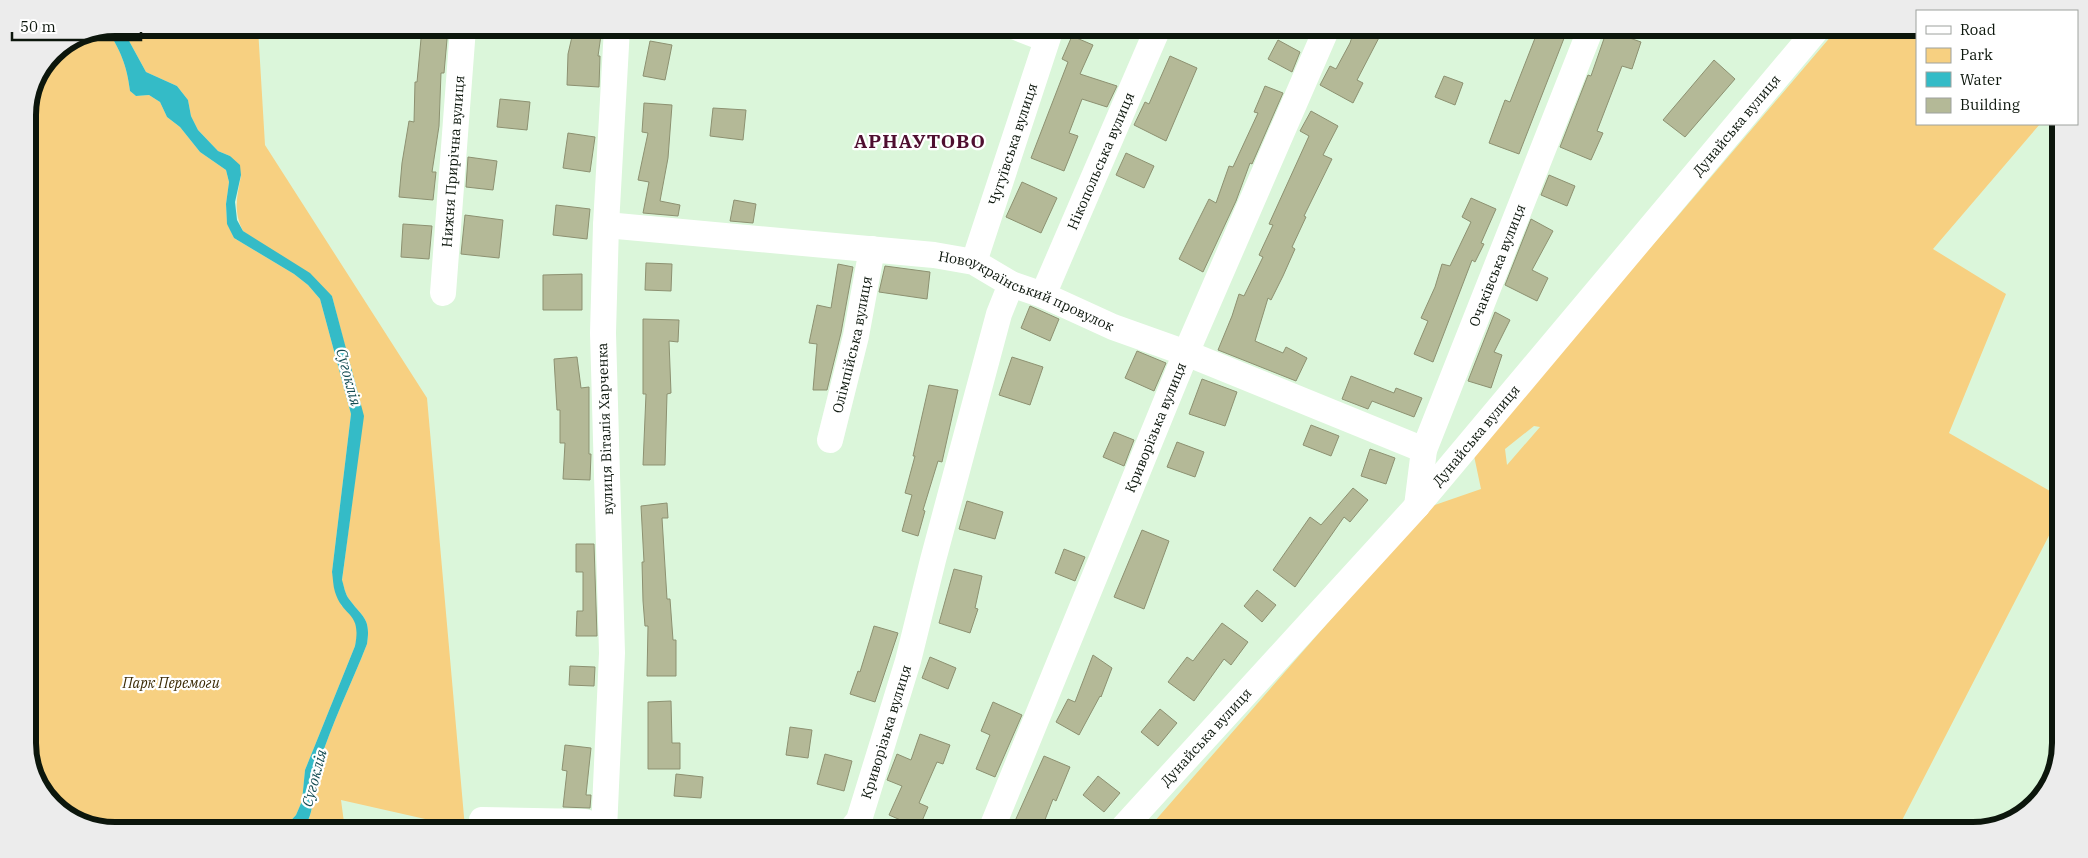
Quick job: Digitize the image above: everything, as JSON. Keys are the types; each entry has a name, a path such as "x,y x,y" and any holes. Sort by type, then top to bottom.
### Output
{"street":[{"name":"Нижня Прирічна вулиця","path":"442,294 462,36"},
{"name":"вулиця Віталія Харченка","path":"605,822 612,653 603,333 606,225 618,36"},
{"name":"Чугуївська вулиця","path":"974,262 1047,36"},
{"name":"Нікопольська вулиця","path":"1043,295 1155,36"},
{"name":"Криворізька вулиця","path":"994,822 1186,353 1324,36"},
{"name":"Очаківська вулиця","path":"1417,506 1424,450 1588,36"},
{"name":"Дунайська вулиця","path":"1128,822 1417,506 1811,36"},
{"name":"Новоукраїнський провулок","path":"606,225 934,255 974,262 1011,284 1043,295 1113,327 1186,353 1424,450"},
{"name":"Олімпійська вулиця","path":"830,440 856,336 872,249"},
{"name":"Криворізька вулиця","path":"857,822 908,661 933,560 997,323 1011,284"}],"green space":[{"name":"Парк Перемоги","path":"111,36 122,58 130,91 136,96 149,95 160,102 167,117 180,127 200,152 226,170 229,182 226,204 227,223 234,238 294,274 308,285 320,299 351,414 332,572 341,605 354,618 358,633 355,646 305,770 302,801 296,815 289,822 115,822 99,820 85,816 59,799 49,787 40,768 36,748 36,110 44,80 52,67 63,56 90,40"},
{"path":"126,36 258,36 265,145 427,398 464,822 438,822 341,800 344,822 307,822 313,801 315,779 322,755 367,644 367,623 348,597 342,581 363,416 332,296 243,231 237,210 237,197 241,176 230,156 218,151 198,130 191,116 188,100 177,86 146,72"},
{"path":"1831,36 1916,36 1916,125 2039,125 1933,249 2006,294 1949,433 2052,492 2052,530 1901,822 1154,822 1429,507 1481,489 1473,451 1677,217","holes":["1534,426 1540,427 1507,465 1505,449"]}],"water":[{"name":"Сугоклія","path":"111,36 126,36 146,72 177,86 188,100 191,116 198,130 218,151 230,156 240,165 241,175 235,202 237,220 243,231 310,273 332,296 364,416 342,580 348,597 367,623 367,644 322,755 315,779 312,808 307,822 289,822 296,815 302,801 305,770 355,646 356,626 354,620 338,600 333,585 332,572 351,414 320,299 308,285 294,274 234,238 227,224 226,204 229,182 226,170 200,152 180,127 167,117 160,102 149,95 136,96 130,91 127,73"}],"building":[{"path":"421,36 447,36 444,73 441,73 439,126 432,172 436,172 433,200 399,197 409,121 414,122 415,82 417,82"},
{"path":"572,36 601,36 598,56 600,56 599,87 567,85 568,54"},
{"path":"1072,36 1093,45 1080,74 1117,86 1107,107 1082,99 1069,133 1078,136 1064,171 1031,158 1068,62 1062,59"},
{"path":"1352,36 1380,36 1357,80 1363,83 1353,103 1320,85 1330,66 1336,69"},
{"path":"1536,36 1565,36 1519,154 1489,143 1505,100 1510,102"},
{"path":"1605,36 1624,36 1641,42 1632,69 1622,66 1597,131 1603,133 1591,160 1560,147 1588,75 1591,76"},
{"path":"1278,40 1300,52 1292,72 1268,59"},
{"path":"650,41 672,45 665,80 643,76"},
{"path":"1170,56 1197,68 1166,141 1134,125 1145,102 1149,104"},
{"path":"1714,60 1735,79 1685,137 1663,120"},
{"path":"1444,76 1463,83 1455,105 1435,97"},
{"path":"1265,86 1283,93 1252,164 1250,163 1236,201 1203,272 1179,259 1209,199 1216,203 1229,166 1233,167 1258,113 1254,112"},
{"path":"500,99 530,102 527,130 497,127"},
{"path":"644,103 672,105 668,158 660,201 680,205 678,216 643,213 649,182 638,180 648,133 642,132"},
{"path":"713,108 746,110 743,140 710,136"},
{"path":"1311,111 1338,126 1323,155 1332,159 1304,216 1306,217 1292,247 1295,249 1283,276 1271,300 1268,298 1255,341 1283,353 1286,347 1307,358 1296,381 1218,350 1239,294 1244,296 1263,257 1259,255 1273,225 1269,224 1309,136 1300,131"},
{"path":"568,133 595,137 590,172 563,168"},
{"path":"1126,153 1154,166 1144,188 1116,175"},
{"path":"468,157 497,161 493,190 466,187"},
{"path":"1549,175 1575,186 1567,206 1541,195"},
{"path":"1022,182 1057,198 1041,233 1006,217"},
{"path":"1471,198 1496,209 1481,243 1484,244 1475,262 1472,260 1433,362 1414,354 1428,321 1421,318 1435,287 1442,264 1450,266 1471,222 1462,217"},
{"path":"734,200 756,204 753,223 730,221"},
{"path":"556,205 590,209 587,239 553,235"},
{"path":"465,215 503,220 499,258 461,254"},
{"path":"1531,219 1553,231 1532,270 1548,278 1537,301 1505,285"},
{"path":"403,224 432,226 429,259 401,257"},
{"path":"646,263 672,264 671,291 645,290"},
{"path":"838,264 853,267 841,333 827,390 813,390 817,344 809,343 817,305 831,308"},
{"path":"885,266 930,272 927,299 879,292"},
{"path":"582,274 582,310 543,310 543,275"},
{"path":"1030,306 1059,319 1050,341 1021,328"},
{"path":"1495,312 1510,320 1494,352 1502,355 1491,388 1468,381"},
{"path":"643,319 679,320 678,342 669,341 671,393 667,394 665,465 643,465 646,394 643,394"},
{"path":"1137,351 1166,363 1154,391 1125,378"},
{"path":"577,357 581,388 589,387 590,480 563,479 565,443 560,443 560,410 557,410 554,359"},
{"path":"1012,357 1043,367 1030,405 999,395"},
{"path":"1351,376 1394,393 1396,388 1422,398 1414,417 1372,401 1368,409 1342,399"},
{"path":"1202,379 1237,392 1225,426 1189,414"},
{"path":"929,385 958,390 942,462 938,461 923,510 925,511 918,536 902,531 912,495 905,493 915,456 913,456"},
{"path":"1311,425 1339,436 1331,456 1303,445"},
{"path":"1114,432 1134,440 1124,466 1103,457"},
{"path":"1177,442 1204,452 1195,477 1167,467"},
{"path":"1370,449 1395,458 1386,484 1361,476"},
{"path":"1353,488 1368,500 1350,522 1344,517 1295,587 1273,570 1310,517 1321,525"},
{"path":"967,501 1003,512 995,539 959,529"},
{"path":"667,503 668,518 662,518 667,599 670,599 673,640 676,640 676,676 647,676 648,626 645,626 643,601 642,562 644,562 641,506"},
{"path":"1142,530 1169,541 1144,609 1114,597"},
{"path":"576,544 594,544 597,636 576,636 577,611 583,611 583,572 576,572"},
{"path":"1064,549 1085,557 1075,581 1055,573"},
{"path":"954,569 982,576 975,608 978,609 970,633 939,623"},
{"path":"1257,590 1276,605 1262,622 1244,606"},
{"path":"1222,623 1248,642 1231,665 1224,659 1194,701 1168,682 1187,657 1193,661"},
{"path":"874,626 898,633 875,702 850,694 858,671 860,672"},
{"path":"1093,655 1112,668 1101,697 1079,735 1056,722 1068,699 1075,702"},
{"path":"930,657 956,668 948,689 922,678"},
{"path":"570,666 595,667 594,686 569,685"},
{"path":"671,701 672,743 680,743 680,769 648,769 648,702"},
{"path":"993,702 1022,715 995,777 976,769 990,735 981,731"},
{"path":"1160,709 1177,723 1158,746 1141,732"},
{"path":"790,727 812,730 808,758 786,755"},
{"path":"920,734 950,745 943,764 937,762 919,803 928,807 922,822 905,822 889,815 902,786 887,780 897,754 911,760"},
{"path":"565,745 591,748 586,795 591,795 590,808 563,807 567,771 562,770"},
{"path":"825,754 852,761 844,791 817,784"},
{"path":"1044,756 1070,767 1056,801 1053,799 1044,822 1015,822"},
{"path":"676,774 703,777 701,798 674,796"},
{"path":"1098,776 1120,793 1104,812 1083,795"}],"district":[{"name":"АРНАУТОВО","path":"920,141"}]}
